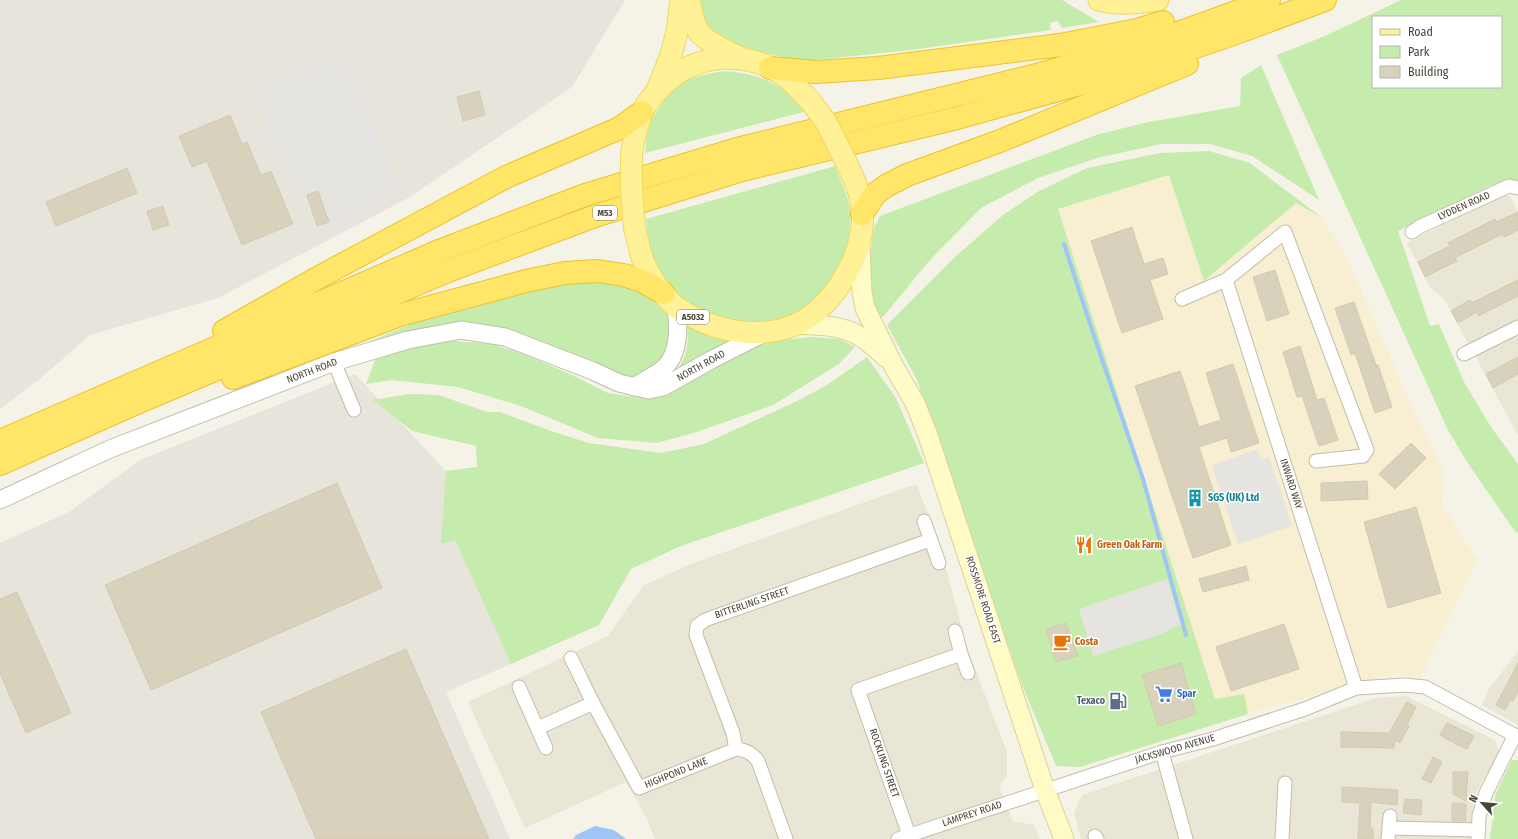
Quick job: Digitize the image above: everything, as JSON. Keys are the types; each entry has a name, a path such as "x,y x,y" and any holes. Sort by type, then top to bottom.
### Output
{"highway":[{"path":"862,214 875,194 886,186 908,175 1000,141 1231,24 1244,0"},
{"path":"770,68 816,72 864,70 1060,45 1137,30 1231,24 1304,9 1325,0"},
{"name":"M53","path":"0,441 439,251 585,196 737,149 1033,76 1167,37 1274,14"},
{"name":"M53","path":"8,461 132,405 448,271 595,216 742,170 957,118 1080,84 1161,59 1231,24"},
{"path":"126,387 323,274 506,177 620,128 642,112"},
{"path":"8,461 115,425 266,365 400,315 526,281 565,273 598,271 624,275 642,281 670,300"}],"main road":[{"name":"A5032","path":"656,92 670,78 683,69 707,61 732,58 754,61 787,78 811,102 826,122 849,168 860,196 862,214 860,246 848,273 836,291 823,305 797,324 766,332 735,331 717,327 699,320 670,300 644,263 635,230 632,200 632,152 635,132 642,112 656,92 665,73 671,55 677,32 681,0"},
{"name":"A5032","path":"689,0 699,32 714,44 743,60"},
{"path":"1099,0 1111,3 1131,4 1158,0"},
{"name":"ROSSMORE ROAD EAST","path":"860,246 862,292 865,308 887,356 915,403 927,433 1045,790 1064,839"},
{"name":"ROSSMORE ROAD EAST","path":"797,324 844,328 868,341 887,356"}],"street":[{"name":"LYDDEN ROAD","path":"1412,232 1419,227 1509,186 1518,188"},
{"path":"1182,299 1226,280 1286,232 1367,450 1363,456 1316,461"},
{"name":"INWARD WAY","path":"1226,280 1356,688"},
{"name":"NORTH ROAD","path":"634,387 662,369 670,359 678,340 678,319 670,300"},
{"path":"1464,354 1518,327"},
{"name":"NORTH ROAD","path":"0,500 110,449 334,362 408,340 462,330 505,337 619,383 649,390 663,387 711,360 766,332"},
{"path":"334,362 354,410"},
{"path":"924,521 939,563"},
{"name":"BITTERLING STREET","path":"736,749 733,733 696,635 697,626 705,620 930,540"},
{"path":"955,631 968,673"},
{"name":"ROCKLING STREET","path":"904,837 858,690 961,654"},
{"name":"HIGHPOND LANE","path":"571,658 593,703 639,788 736,749"},
{"name":"JACKSWOOD AVENUE","path":"1045,790 1162,752 1213,738 1305,709 1356,688 1405,685 1425,687 1517,736"},
{"path":"519,687 546,748"},
{"path":"538,728 593,703"},
{"path":"1389,828 1478,835 1480,816 1486,793 1517,736"},
{"path":"736,749 746,750 754,755 758,761 786,839"},
{"path":"1162,752 1186,839"},
{"path":"1282,839 1285,783"},
{"name":"LAMPREY ROAD","path":"904,837 1045,790"}],"shaded area":[{"path":"0,0 625,0 572,87 410,197 218,298 90,335 41,378 0,409"},
{"path":"341,53 399,188 325,233 265,127 267,86"},
{"path":"1170,175 1204,281 1296,203 1321,217 1346,256 1406,393 1444,474 1439,480 1445,489 1441,503 1478,560 1420,678 1390,674 1248,714 1244,694 1215,699 1058,209"},
{"path":"1502,195 1510,196 1518,213 1518,435 1444,299 1430,287 1407,243"},
{"path":"355,374 446,471 455,540 511,664 446,692 510,839 0,839 0,543 69,512 140,460"},
{"path":"1258,449 1261,460 1269,457 1292,526 1238,544 1212,465"},
{"path":"916,484 937,535 967,648 1007,752 1007,776 999,786 1013,821 1034,825 1040,839 655,839 646,817 626,782 525,828 468,702 608,636 643,586 688,565"},
{"path":"1167,579 1181,624 1162,634 1093,656 1079,609"},
{"path":"1518,651 1518,725 1482,705 1488,690"},
{"path":"1406,696 1495,740 1500,753 1476,793 1472,814 1472,839 1081,839 1074,813 1082,795 1376,698"}],"green space":[{"path":"694,0 1062,0 1099,22 1062,28 1058,21 1050,23 1051,30 911,50 806,61 752,50 725,39 705,26"},
{"path":"1401,0 1518,0 1518,183 1508,182 1492,185 1398,231 1430,326 1439,324 1464,382 1491,427 1518,464 1518,532 1516,533 1467,462 1448,430 1277,55 1325,36"},
{"path":"1261,65 1319,200 1252,156 1210,144 1161,144 1097,158 1038,178 981,208 930,260 882,318 870,297 869,260 874,228 880,216 1099,134 1149,122 1240,106 1241,78"},
{"path":"726,71 750,75 770,82 787,94 804,112 645,153 650,125 657,111 667,97 684,82 694,78"},
{"path":"1209,151 1250,163 1321,217 1296,203 1204,281 1169,175 1058,209 1215,699 1244,694 1248,714 1080,767 1056,766 1020,680 917,380 887,325 956,256 1003,215 1039,191 1087,168 1160,153"},
{"path":"835,166 849,203 850,225 848,241 841,263 831,280 815,299 800,311 781,319 761,322 729,322 721,320 692,306 674,292 660,275 651,255 646,219"},
{"path":"601,278 639,286 663,308 669,317 670,335 667,350 659,364 641,375 620,377 572,356 415,330 366,343 416,322 539,289"},
{"path":"686,324 713,337 737,341 670,374 678,368 686,353 688,335"},
{"path":"812,337 839,339 855,347 839,364 773,405 697,432 657,443 598,438 521,406 458,387 391,380 366,384 376,357 406,346 455,341 491,344 521,353 572,375 608,393 641,398 665,395 728,360 771,341"},
{"path":"867,357 896,398 924,463 681,546 631,569 599,625 511,664 455,540 441,544 446,471 477,467 476,446 412,431 373,400 409,394 439,395 487,412 500,412 589,443 661,453 704,444 797,401 827,385"},
{"path":"1512,760 1518,760 1518,839 1490,839 1495,795"}],"water":[{"path":"595,826 614,830 626,839 573,839 576,835"}],"building":[{"path":"479,91 485,115 463,121 457,97"},
{"path":"230,115 242,144 247,142 261,175 271,171 293,224 242,245 207,161 192,167 179,136"},
{"path":"127,168 137,193 56,226 46,202"},
{"path":"318,191 329,222 317,226 307,195"},
{"path":"163,206 169,225 153,230 147,211"},
{"path":"1518,212 1518,230 1504,237 1502,234 1484,243 1455,258 1457,261 1425,277 1418,262 1450,246 1448,243 1495,219 1496,222"},
{"path":"1132,227 1144,264 1163,258 1168,274 1150,280 1163,319 1122,333 1091,241"},
{"path":"1275,270 1289,314 1267,321 1253,277"},
{"path":"1518,280 1518,296 1478,316 1477,312 1458,323 1451,311 1470,300 1472,303"},
{"path":"1354,302 1392,407 1375,413 1355,353 1351,355 1335,308"},
{"path":"1300,346 1317,400 1324,398 1338,440 1319,446 1302,396 1297,397 1283,352"},
{"path":"1518,357 1518,374 1493,388 1486,374"},
{"name":"SGS (UK) Ltd","path":"1233,364 1259,443 1231,452 1227,438 1199,447 1231,545 1193,558 1135,386 1180,371 1199,427 1221,420 1206,373"},
{"path":"1411,443 1426,458 1395,489 1379,474"},
{"path":"1367,481 1368,499 1321,501 1321,483"},
{"path":"337,483 382,588 151,690 105,585"},
{"path":"1416,507 1441,593 1388,608 1364,522"},
{"path":"1246,566 1249,580 1203,592 1199,579"},
{"path":"17,592 71,713 26,733 0,673 0,599"},
{"name":"Costa","path":"1066,623 1078,656 1056,662 1046,629"},
{"path":"1284,624 1299,669 1231,691 1216,647"},
{"path":"406,649 489,839 316,839 261,712"},
{"path":"1181,663 1196,714 1158,726 1142,675"},
{"path":"1518,663 1518,691 1513,701 1510,700 1505,710 1496,705"},
{"path":"1407,702 1416,707 1407,725 1409,726 1400,743 1395,740 1394,748 1341,747 1341,732 1389,733"},
{"path":"1447,723 1474,736 1467,749 1454,743 1455,737 1452,742 1440,735"},
{"path":"1433,757 1442,762 1431,783 1422,779"},
{"path":"1453,772 1468,772 1466,801 1453,794"},
{"path":"1342,787 1398,790 1397,805 1371,802 1370,828 1373,828 1373,839 1358,839 1360,803 1342,802"},
{"path":"1405,799 1422,800 1421,815 1403,813"},
{"path":"1452,803 1466,804 1466,821 1452,821"}],"waterway":[{"path":"1064,244 1143,479 1186,635"}],"place":[{"name":"SGS (UK) Ltd","path":"1195,498"},
{"name":"Green Oak Farm","path":"1084,545"},
{"name":"Costa","path":"1062,642"},
{"name":"Spar","path":"1164,694"},
{"name":"Texaco","path":"1118,701"}]}
